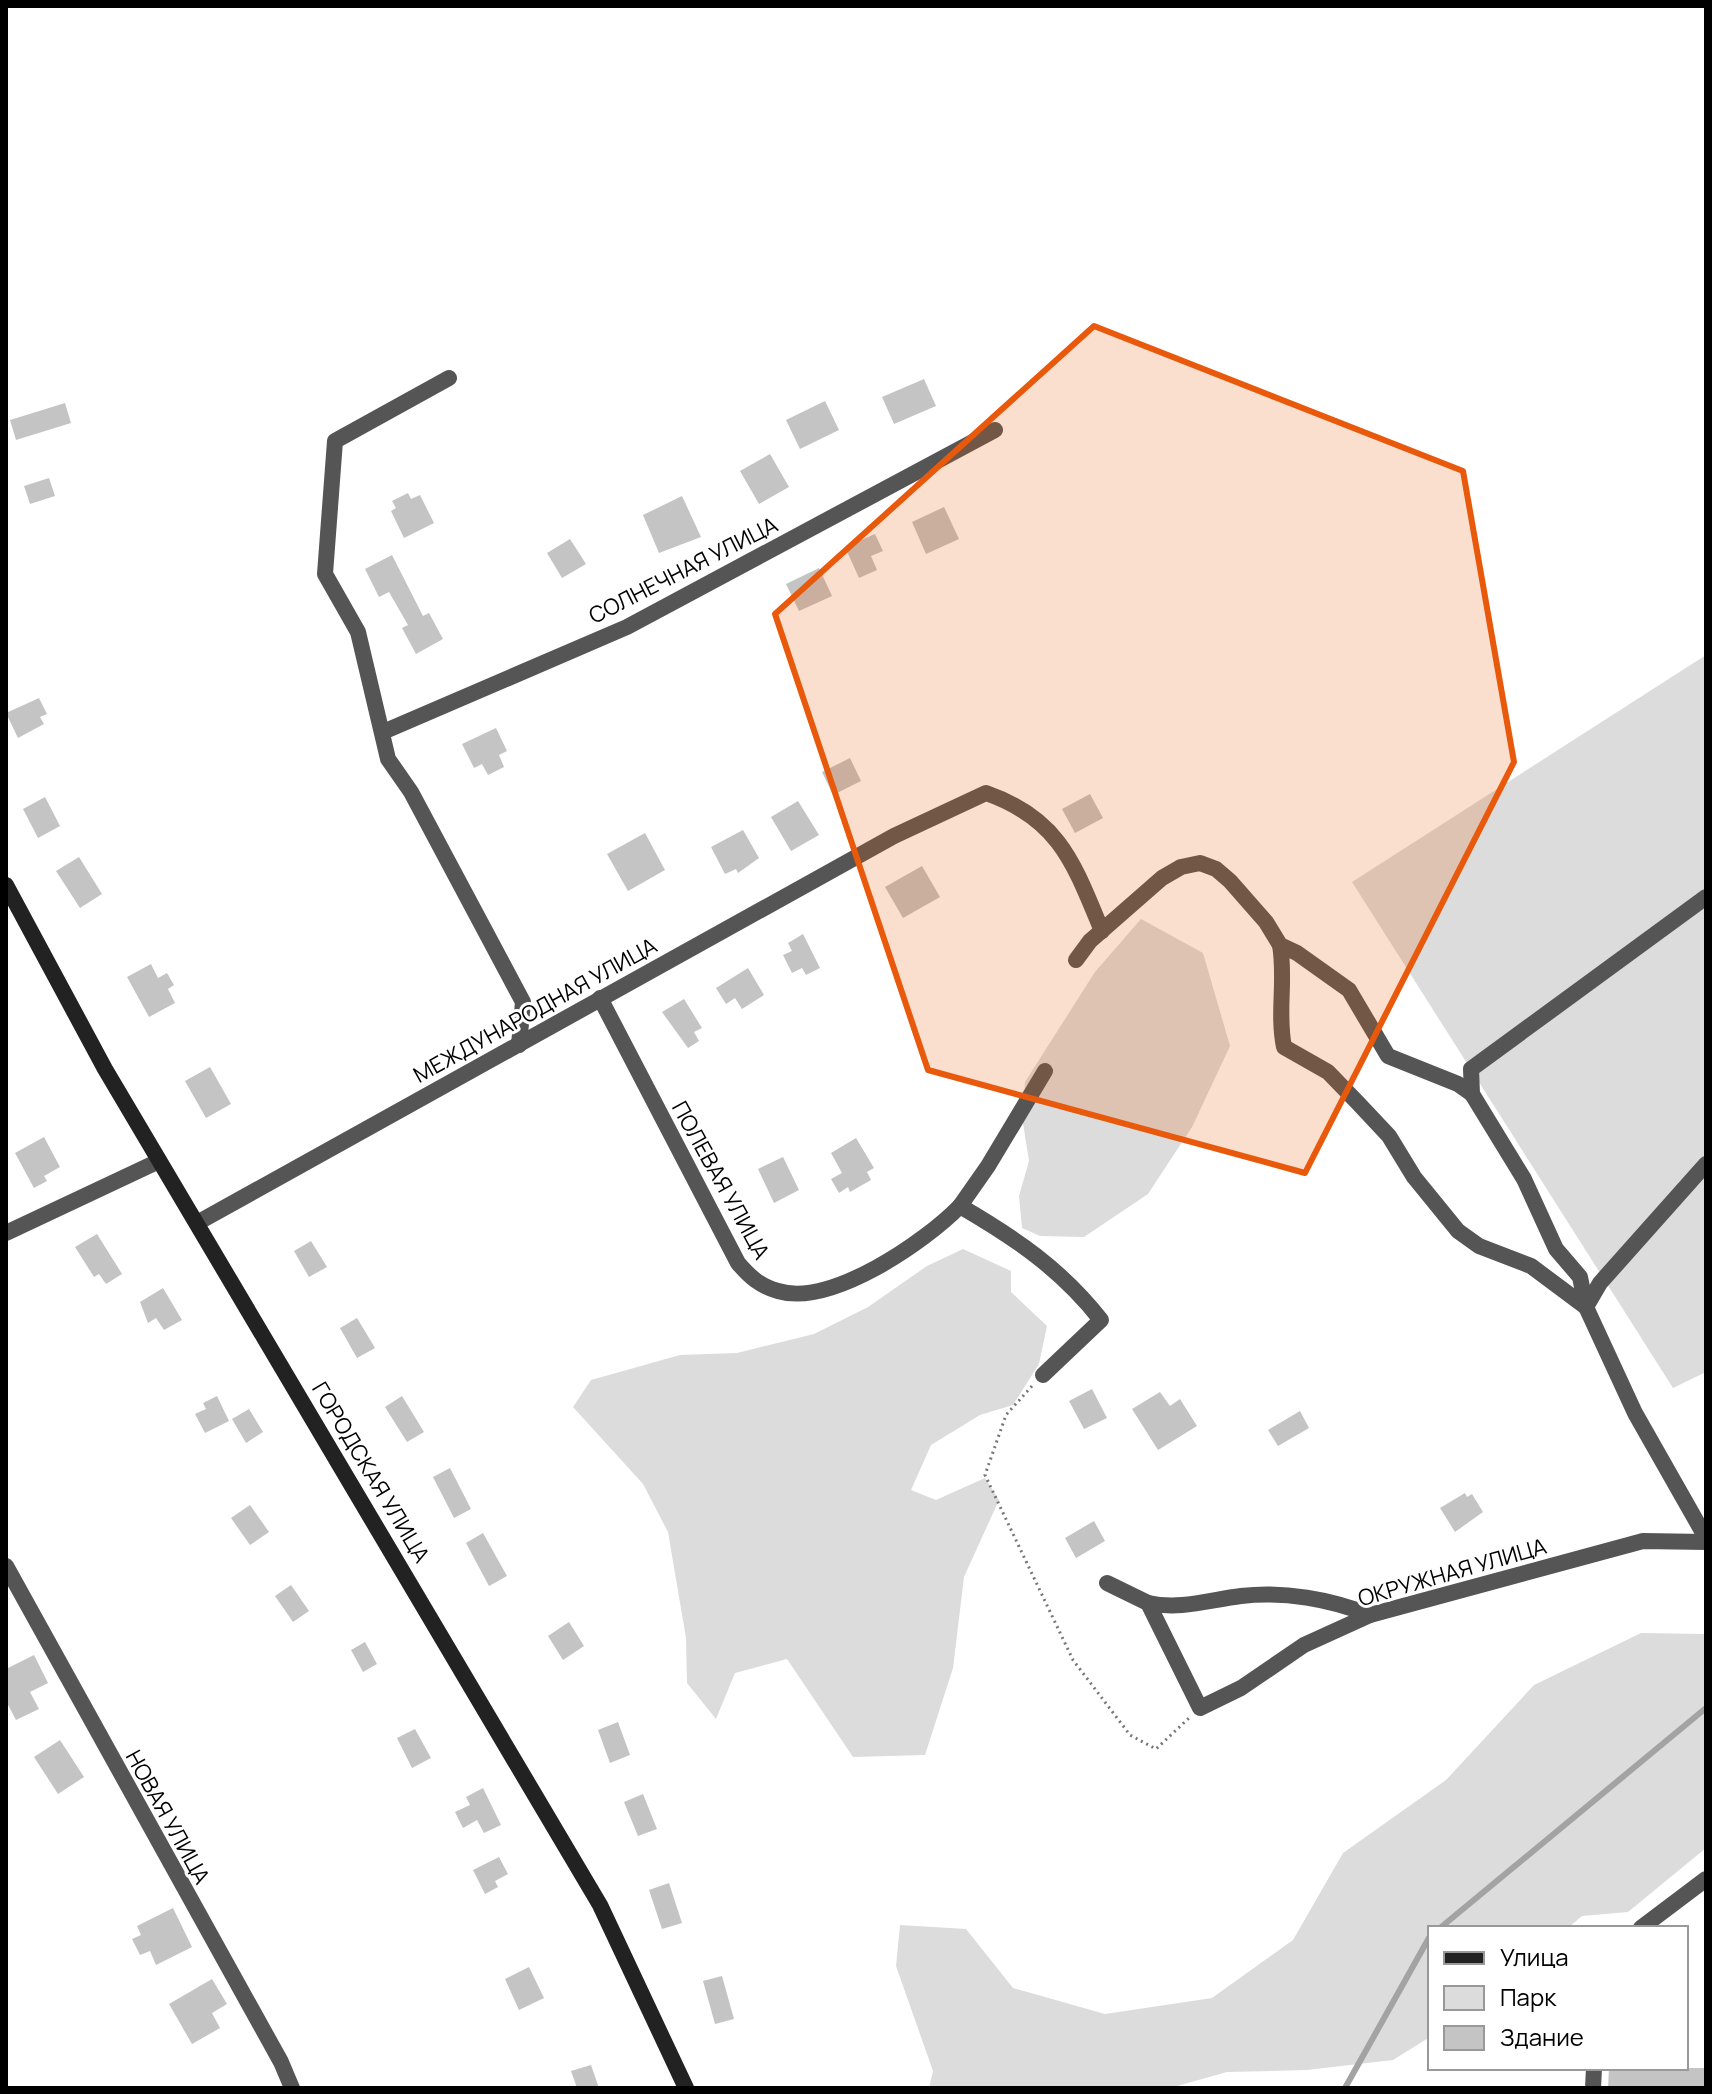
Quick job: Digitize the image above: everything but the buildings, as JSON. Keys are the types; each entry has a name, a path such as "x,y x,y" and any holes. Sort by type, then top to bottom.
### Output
{"main road":[{"name":"ГОРОДСКАЯ УЛИЦА","path":"6,885 105,1069 585,1878 659,2024 686,2088"}],"street":[{"path":"449,378 335,441 325,574 358,632 388,759 411,792 523,1002 519,1045"},
{"name":"СОЛНЕЧНАЯ УЛИЦА","path":"383,732 627,627 995,430"},
{"name":"МЕЖДУНАРОДНАЯ УЛИЦА","path":"197,1223 894,836 986,793 1001,798 1049,829 1065,847 1102,931"},
{"path":"1076,960 1102,931 1162,878 1181,867 1200,863 1216,869 1266,922 1280,945 1285,972 1280,1024 1284,1047 1328,1072 1358,1103 1389,1136 1414,1177 1458,1231 1479,1246 1531,1266 1586,1307"},
{"path":"1472,1094 1471,1069 1706,897"},
{"path":"1280,945 1297,953 1349,990 1388,1056 1458,1084 1472,1094 1524,1179 1556,1249 1580,1277 1586,1307 1635,1413 1706,1540"},
{"name":"ПОЛЕВАЯ УЛИЦА","path":"600,998 738,1263 754,1281 781,1292 813,1292 846,1282 936,1231 960,1206 988,1166 1045,1071"},
{"path":"6,1233 159,1161"},
{"path":"1586,1307 1600,1283 1706,1164"},
{"path":"960,1206 1022,1242 1075,1287 1101,1320 1043,1375"},
{"name":"ОКРУЖНАЯ УЛИЦА","path":"1200,1708 1241,1688 1304,1645 1370,1615 1643,1541 1706,1540"},
{"name":"НОВАЯ УЛИЦА","path":"6,1566 281,2062 292,2088"},
{"path":"1107,1583 1148,1603 1169,1607 1244,1595 1315,1598 1370,1615"},
{"path":"1148,1603 1200,1708"},
{"path":"1644,1926 1706,1879"}],"path":[{"path":"1043,1375 1006,1415 985,1475 1073,1660 1130,1735 1156,1749 1200,1708"}],"highlighted area":[{"path":"1094,326 1463,471 1514,762 1305,1173 928,1070 775,614"}],"green space":[{"path":"1706,655 1706,1372 1673,1388 1352,882"},
{"path":"1141,919 1203,953 1230,1046 1192,1127 1148,1194 1084,1237 1040,1236 1022,1228 1019,1196 1029,1161 1023,1123 1025,1082 1095,972"},
{"path":"963,1249 1011,1271 1011,1292 1047,1326 1039,1364 1013,1405 980,1415 931,1445 911,1490 936,1500 985,1478 999,1500 964,1577 953,1668 925,1755 853,1757 787,1659 735,1673 716,1719 687,1683 686,1638 668,1532 643,1484 573,1407 591,1380 680,1355 737,1353 814,1334 868,1307 927,1266"},
{"path":"1641,1633 1706,1634 1706,1848 1628,1912 1582,1916 1570,1926 1428,1926 1428,2038 1393,2060 1307,2070 1227,2072 1170,2088 929,2088 933,2071 896,1966 900,1925 966,1929 1013,1988 1105,2014 1212,1998 1293,1940 1343,1853 1446,1780 1534,1685"}],"waterway":[{"path":"1442,1926 1706,1708"},
{"path":"1345,2088 1428,1940"}]}
